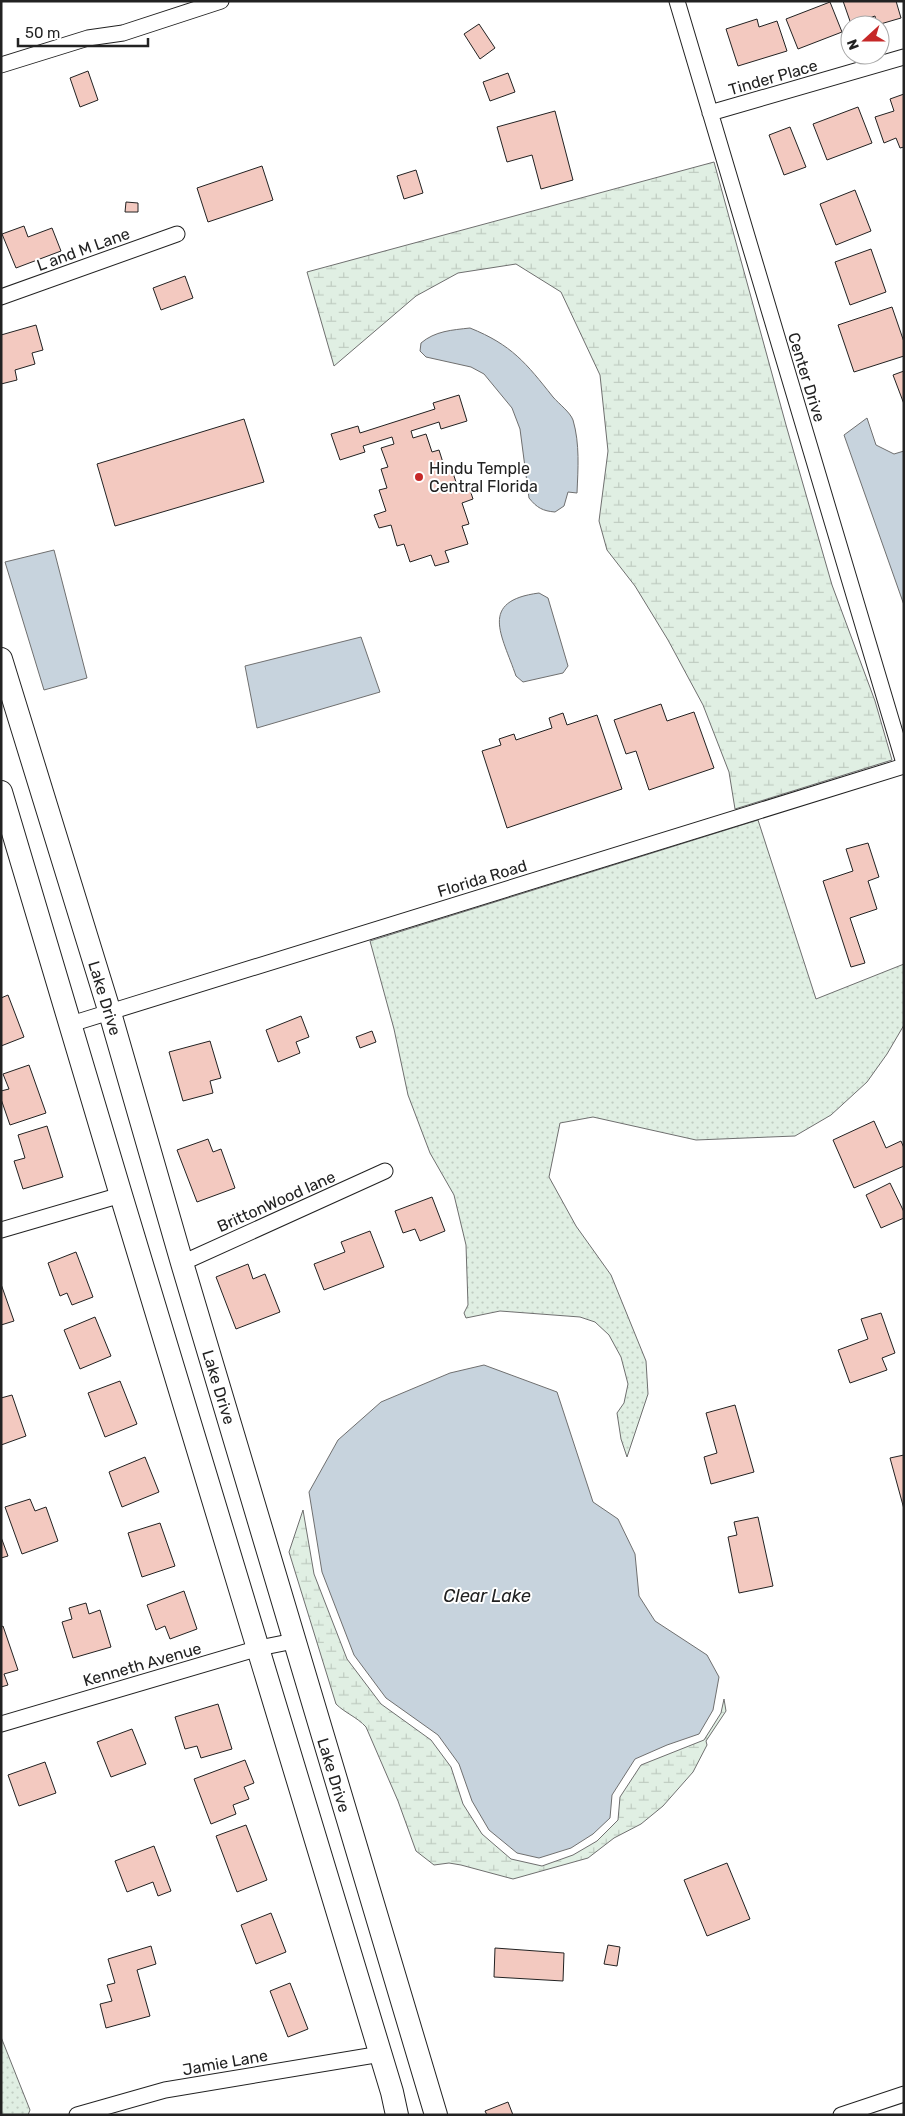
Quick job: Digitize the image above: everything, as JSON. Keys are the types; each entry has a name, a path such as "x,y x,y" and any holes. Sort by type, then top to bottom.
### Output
{"main road":[{"name":"Lake Drive","path":"1,659 110,1013 182,1263 436,2115"},
{"path":"1,792 381,2054 397,2115"}],"street":[{"path":"1,65 88,38 123,33 221,1"},
{"name":"Center Drive","path":"677,1 904,764"},
{"name":"Tinder Place","path":"710,113 904,57"},
{"name":"L and M Lane","path":"1,297 177,234"},
{"name":"Florida Road","path":"71,1024 904,764"},
{"name":"BrittonWood lane","path":"182,1263 385,1171"},
{"path":"1,1230 121,1194"},
{"name":"Kenneth Avenue","path":"1,1724 258,1648 294,1641"},
{"name":"Jamie Lane","path":"77,2115 165,2090 381,2054"},
{"path":"841,2115 904,2094"}],"green space":[{"path":"714,162 832,585 875,701 892,760 735,809 729,772 703,705 668,640 635,586 607,550 599,521 608,451 600,375 561,292 516,264 458,273 416,296 334,366 307,272"},
{"path":"758,820 816,999 904,964 904,1025 887,1054 867,1082 831,1115 795,1136 696,1140 593,1117 560,1123 549,1177 576,1226 611,1275 646,1361 648,1394 627,1457 621,1439 617,1413 624,1403 628,1384 621,1357 609,1335 595,1322 580,1317 500,1311 466,1318 464,1313 468,1305 466,1245 454,1195 430,1153 408,1095 394,1029 370,941"},
{"path":"303,1510 314,1574 347,1659 381,1704 431,1740 451,1767 463,1804 482,1834 511,1859 542,1866 573,1855 597,1841 618,1820 620,1797 641,1765 704,1740 721,1713 724,1699 726,1711 706,1741 707,1745 693,1772 663,1806 641,1824 614,1838 588,1858 513,1879 461,1865 449,1863 434,1865 416,1851 398,1801 366,1727 336,1704 289,1552"},
{"path":"1,2037 30,2110 28,2115 1,2115"}],"water":[{"path":"470,328 485,334 508,348 535,374 572,417 578,447 577,493 568,492 564,506 555,512 540,508 529,498 520,429 512,408 484,374 471,367 426,357 420,351 421,343 432,336"},
{"path":"867,418 876,445 894,454 904,451 904,605 844,435"},
{"path":"54,550 87,678 44,690 5,562"},
{"path":"539,593 548,598 568,666 563,673 523,682 516,676 505,647 499,622 501,612 508,604 520,597"},
{"path":"361,637 380,692 257,728 245,666"},
{"name":"Clear Lake","path":"484,1365 557,1392 593,1502 618,1519 635,1554 639,1596 655,1621 707,1655 719,1677 713,1710 699,1734 635,1759 612,1795 610,1818 593,1834 571,1848 539,1858 517,1853 489,1830 472,1801 459,1764 438,1735 386,1698 354,1655 322,1572 309,1492 338,1440 381,1402 450,1373"}],"building":[{"path":"843,1 896,1 901,18 890,21 890,15 848,15"},
{"path":"830,2 840,27 840,33 798,49 786,19"},
{"path":"757,19 759,27 777,21 787,51 738,66 726,29"},
{"path":"479,24 495,48 480,59 464,34"},
{"path":"88,71 98,100 80,107 70,78"},
{"path":"508,73 515,92 490,101 483,82"},
{"path":"904,94 904,147 900,148 896,138 884,143 875,117 894,111 890,99"},
{"path":"858,107 872,143 827,160 813,124"},
{"path":"555,111 573,180 541,189 532,155 507,162 497,127"},
{"path":"790,127 806,167 784,175 769,135"},
{"path":"262,166 273,200 208,222 197,188"},
{"path":"416,170 423,193 404,199 397,176"},
{"path":"855,190 871,231 836,245 820,204"},
{"path":"126,202 138,203 138,212 125,212"},
{"path":"24,226 28,237 52,228 61,251 16,268 2,234"},
{"path":"871,249 886,292 850,305 835,262"},
{"path":"185,276 193,298 161,310 153,288"},
{"path":"892,307 904,342 904,356 854,372 838,325"},
{"path":"36,325 43,350 32,353 35,364 15,370 17,380 1,384 1,335"},
{"path":"904,371 904,404 893,375"},
{"name":"Hindu Temple Central Florida","path":"459,395 467,421 441,429 439,422 411,431 413,438 426,434 432,452 439,450 445,469 451,467 458,488 468,484 473,499 462,503 469,524 462,526 468,544 445,551 449,562 435,566 431,555 410,562 404,544 397,546 391,525 379,528 374,515 386,511 379,490 387,488 381,469 388,467 381,448 394,444 392,437 363,446 365,452 340,460 331,434 358,426 360,433 435,409 433,403"},
{"path":"244,419 264,482 115,526 97,464"},
{"path":"661,704 667,721 694,712 714,768 649,790 636,751 626,754 614,720"},
{"path":"563,713 567,725 597,715 622,789 507,828 482,751 501,745 499,739 514,734 516,740 552,728 549,718"},
{"path":"868,843 879,877 868,881 877,909 850,918 865,963 851,967 823,881 853,871 846,849"},
{"path":"8,995 24,1037 1,1046 1,998"},
{"path":"301,1016 309,1037 296,1042 300,1053 278,1062 266,1030"},
{"path":"372,1031 376,1042 360,1048 356,1037"},
{"path":"210,1041 221,1078 210,1081 213,1093 183,1101 169,1052"},
{"path":"29,1065 46,1113 10,1125 1,1099 1,1091 9,1089 3,1074"},
{"path":"874,1121 886,1148 901,1141 904,1148 904,1166 854,1188 833,1140"},
{"path":"47,1126 63,1177 23,1189 14,1161 25,1158 18,1135"},
{"path":"208,1139 213,1152 221,1149 235,1188 197,1202 177,1150"},
{"path":"890,1183 904,1212 904,1218 881,1228 866,1195"},
{"path":"432,1197 445,1231 420,1241 415,1229 403,1233 395,1211"},
{"path":"370,1231 384,1267 324,1290 314,1264 345,1252 341,1242"},
{"path":"76,1252 93,1297 72,1305 67,1293 60,1296 48,1263"},
{"path":"248,1264 253,1279 265,1274 280,1312 236,1329 216,1277"},
{"path":"1,1284 14,1321 1,1325"},
{"path":"881,1313 895,1353 882,1358 887,1370 850,1383 838,1350 868,1339 861,1319"},
{"path":"95,1317 111,1356 80,1369 64,1330"},
{"path":"120,1381 137,1424 105,1437 88,1393"},
{"path":"12,1395 26,1436 1,1445 1,1398"},
{"path":"735,1405 754,1472 711,1484 704,1457 717,1453 706,1413"},
{"path":"904,1455 904,1509 890,1458"},
{"path":"145,1457 159,1492 122,1507 109,1472"},
{"path":"30,1499 35,1511 46,1507 58,1541 22,1554 5,1507"},
{"path":"758,1517 773,1586 739,1593 728,1537 737,1535 734,1522"},
{"path":"160,1523 175,1566 142,1577 128,1533"},
{"path":"1,1537 8,1556 1,1558"},
{"path":"184,1591 197,1629 170,1639 165,1626 156,1630 147,1605"},
{"path":"86,1603 89,1614 100,1610 111,1647 73,1658 62,1622 72,1619 69,1608"},
{"path":"3,1626 18,1670 4,1674 8,1685 1,1687 1,1627"},
{"path":"218,1704 232,1749 201,1758 197,1746 185,1749 175,1717"},
{"path":"132,1729 146,1764 111,1777 97,1742"},
{"path":"245,1760 254,1783 244,1787 249,1799 233,1805 236,1814 211,1824 194,1779"},
{"path":"45,1762 56,1793 19,1806 8,1775"},
{"path":"246,1825 267,1880 237,1892 216,1836"},
{"path":"154,1846 171,1891 158,1896 153,1882 127,1892 115,1861"},
{"path":"727,1863 750,1919 707,1936 684,1880"},
{"path":"271,1913 286,1952 256,1964 241,1925"},
{"path":"608,1945 620,1947 617,1966 604,1964"},
{"path":"151,1946 156,1964 137,1970 150,2016 106,2028 100,2004 112,2001 107,1985 115,1983 108,1959"},
{"path":"495,1948 564,1953 563,1981 494,1977"},
{"path":"290,1983 308,2029 288,2037 270,1991"},
{"path":"508,2102 513,2115 487,2115 485,2111"}],"place":[{"name":"Hindu Temple Central Florida","path":"419,477"}]}
